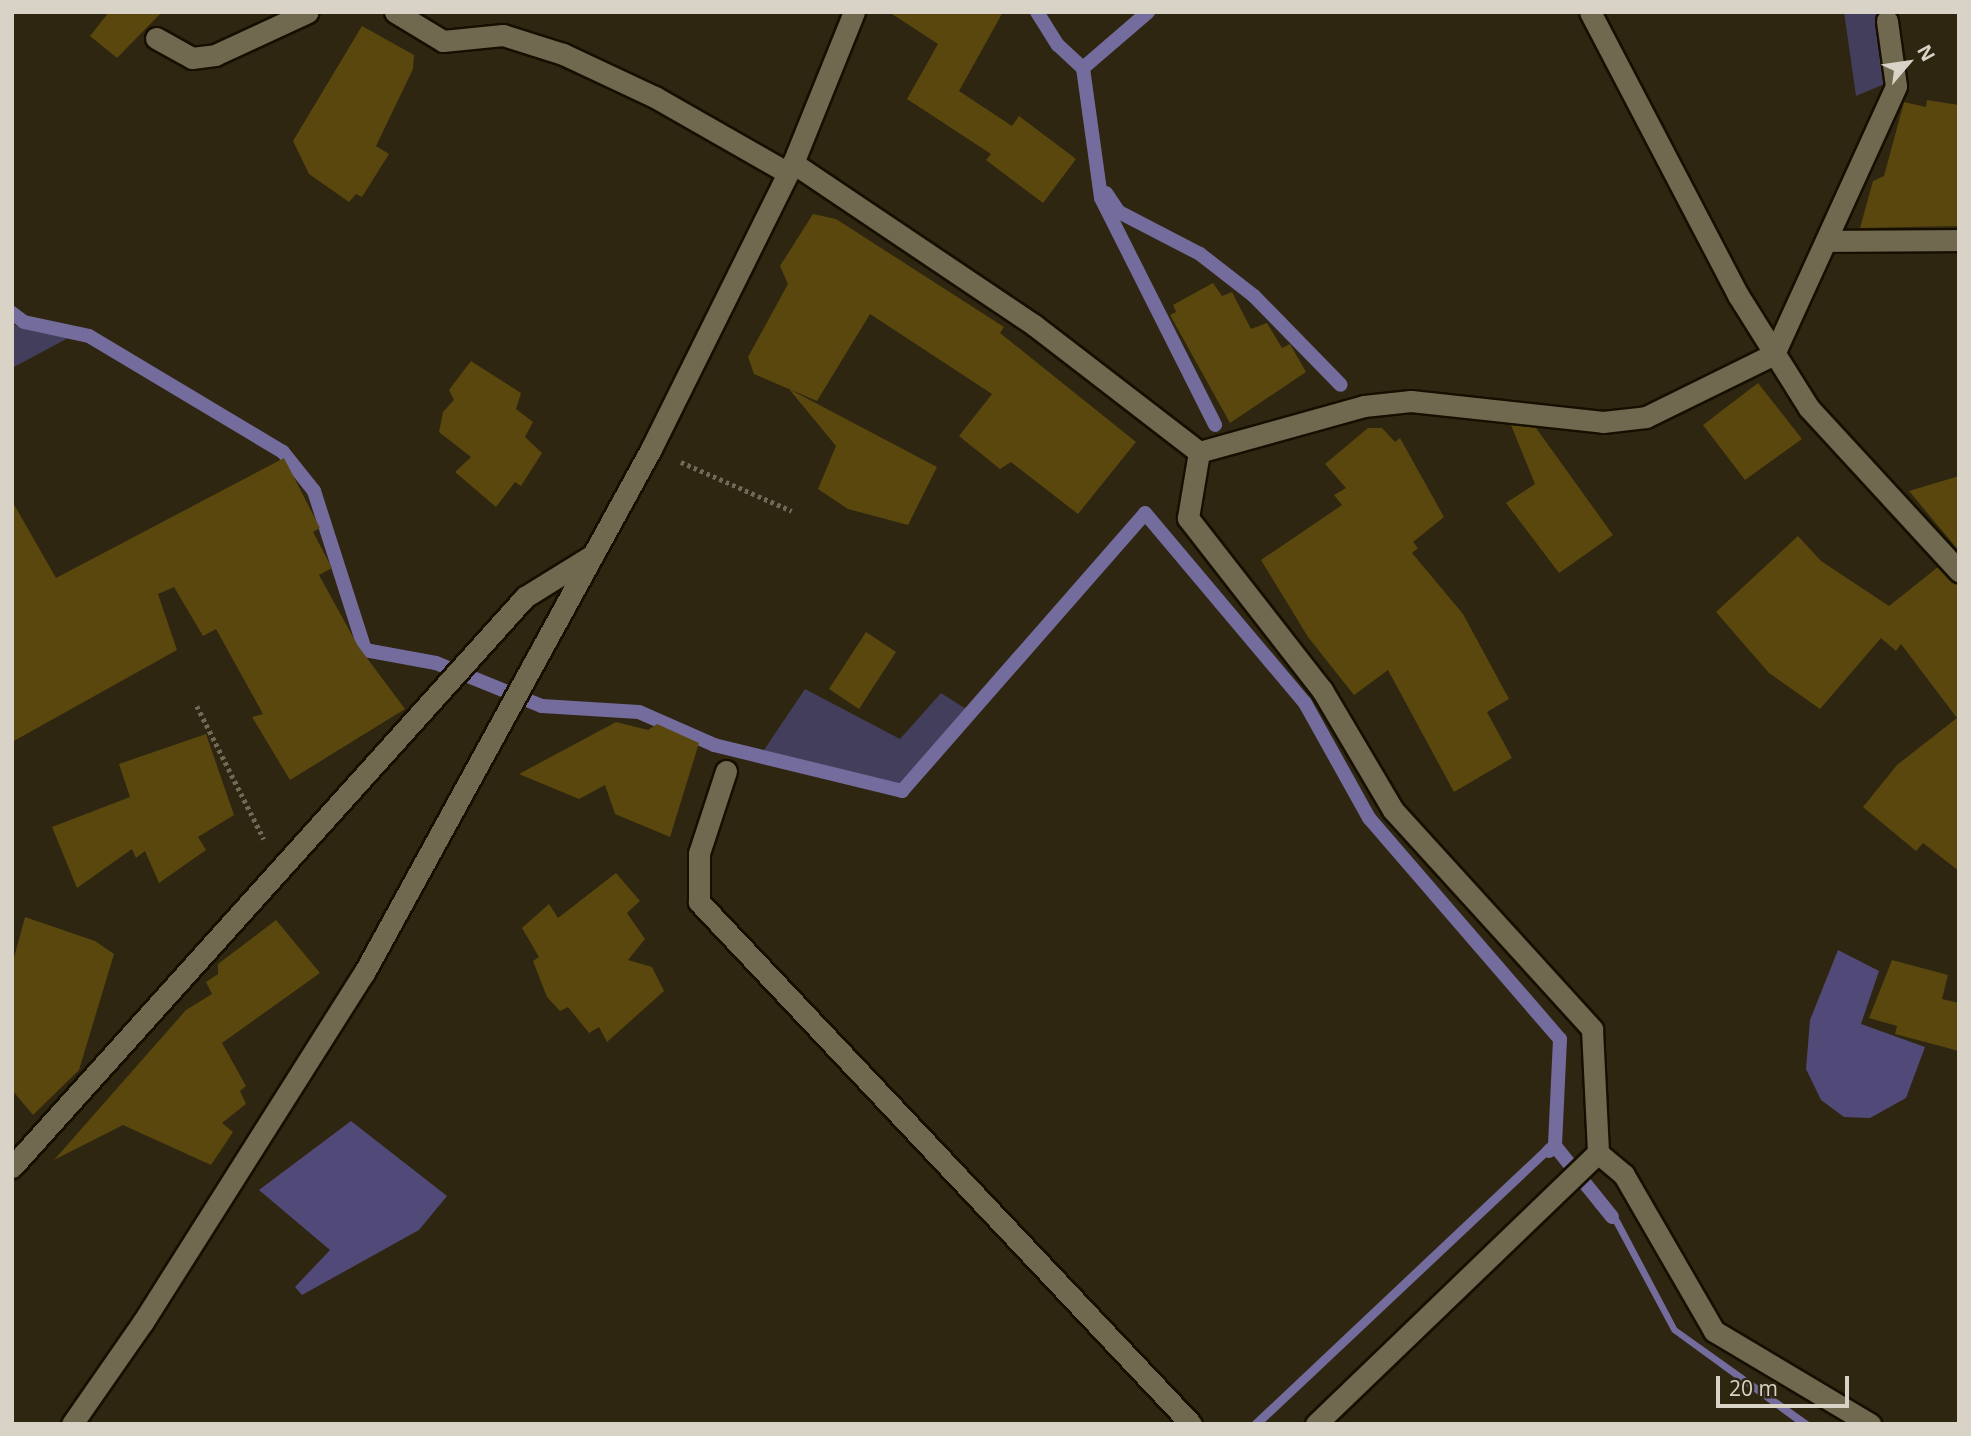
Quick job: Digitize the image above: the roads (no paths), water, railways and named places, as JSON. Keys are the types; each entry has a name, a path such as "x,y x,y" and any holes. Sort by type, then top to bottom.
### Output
{"street":[{"path":"156,38 192,58 215,55 308,12"},
{"path":"395,12 443,41 503,35 563,54 654,97 791,168 1034,325 1199,452"},
{"path":"72,1424 143,1322 364,973 651,449 791,168 854,12"},
{"path":"1590,12 1774,354 1810,408 1959,571"},
{"path":"1199,452 1364,406 1411,401 1603,422 1646,417 1774,354 1896,86 1887,21"},
{"path":"1826,241 1959,240"},
{"path":"1199,452 1188,518 1322,690 1393,810 1592,1029 1598,1153 1624,1175 1714,1331 1870,1424"},
{"path":"12,1167 525,597 592,555"},
{"path":"726,771 699,853 699,902 1191,1424"},
{"path":"1316,1424 1598,1153"}],"waterway":[{"path":"1037,12 1058,45 1083,68 1101,198 1215,425"},
{"path":"1083,68 1148,12"},
{"path":"1106,193 1119,212 1200,254 1254,296 1341,385"},
{"path":"12,313 24,322 89,336 283,452 314,491 365,650 436,663 542,706 639,712 714,745 902,791 1145,513 1305,703 1369,818 1560,1039 1555,1146"},
{"path":"1549,1151 1555,1146 1612,1217"}]}
